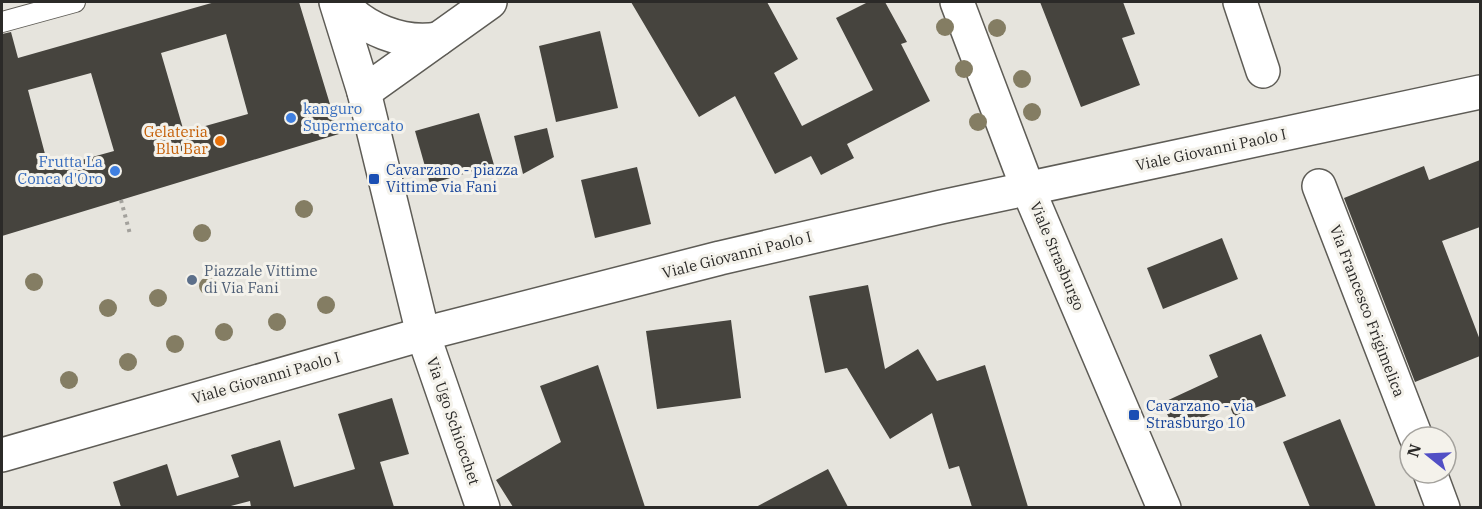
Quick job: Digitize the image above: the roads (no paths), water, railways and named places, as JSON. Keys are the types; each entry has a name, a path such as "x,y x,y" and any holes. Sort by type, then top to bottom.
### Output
{"street":[{"path":"336,2 364,92 423,334"},
{"path":"341,2 363,21 395,36 412,41 438,39"},
{"path":"364,92 490,2"},
{"name":"Viale Strasburgo","path":"957,2 1028,189 1164,507"},
{"path":"1240,2 1263,71"},
{"name":"Viale Giovanni Paolo I","path":"2,454 423,334 720,258 1480,92"},
{"name":"Via Francesco Frigimelica","path":"1319,186 1411,425"},
{"name":"Via Ugo Schiocchet","path":"423,334 483,507"},
{"path":"1435,485 1443,507"}],"lane":[{"path":"2,22 75,2"}],"place":[{"name":"kanguro Supermercato","path":"291,118"},
{"name":"Gelateria Blu Bar","path":"220,141"},
{"name":"Frutta La Conca d'Oro","path":"115,171"},
{"name":"Cavarzano - piazza Vittime via Fani","path":"374,179"},
{"name":"Piazzale Vittime di Via Fani","path":"192,280"},
{"name":"Cavarzano - via Strasburgo 10","path":"1134,415"}]}
